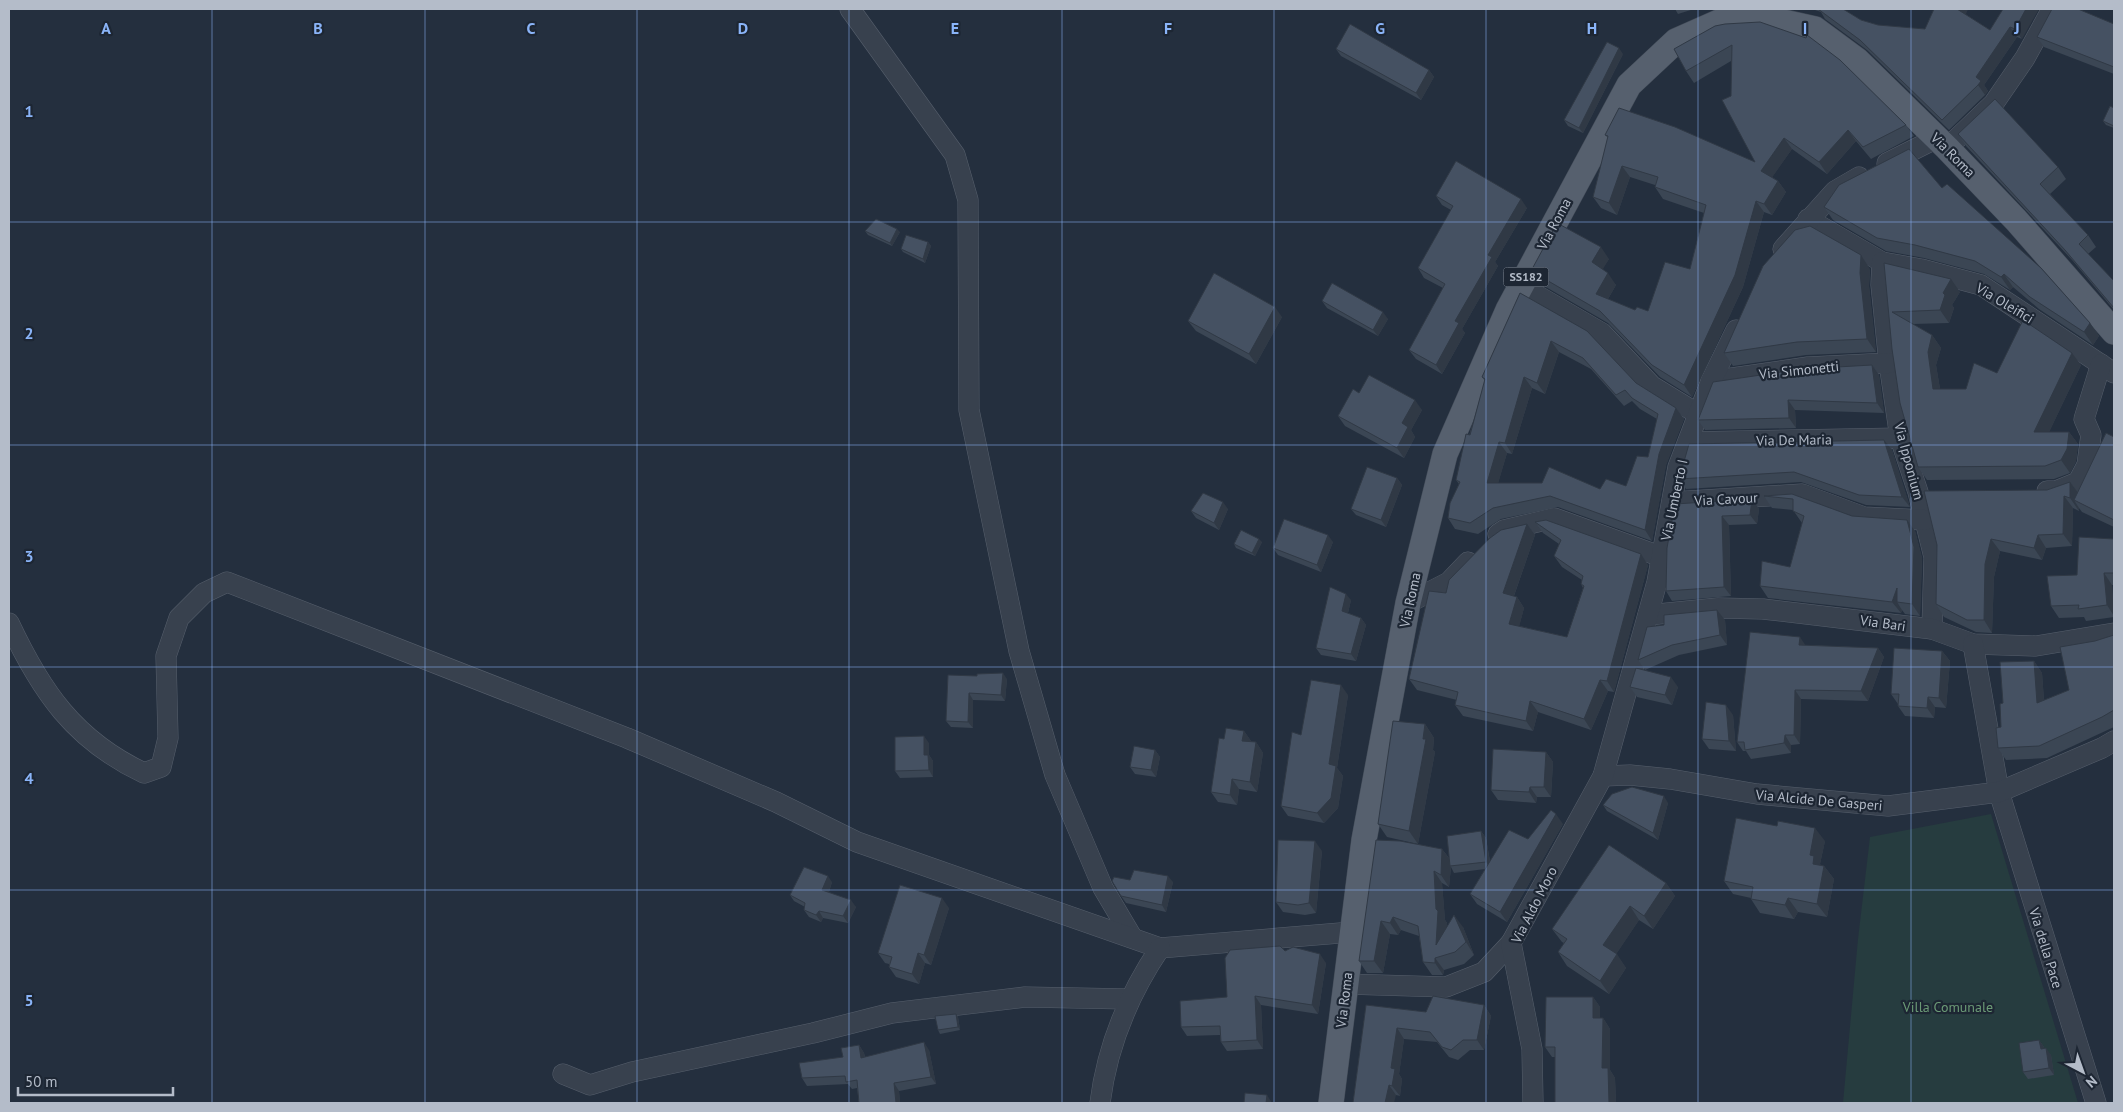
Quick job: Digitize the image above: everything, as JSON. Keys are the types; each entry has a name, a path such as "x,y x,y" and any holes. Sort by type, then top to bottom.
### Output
{"main road":[{"name":"Via Roma","path":"1330,1103 1364,840 1408,603 1445,454 1508,310 1629,85 1676,41 1719,22 1766,18 1815,29 1857,60 1942,143 2016,220 2114,332"}],"street":[{"path":"850,9 955,155 968,200 969,410 1019,651 1056,775 1103,888 1132,937"},
{"path":"1768,266 1835,191 1942,143 1994,103 2025,58 2052,9"},
{"name":"Via Oleifici","path":"1808,219 1882,262 1920,269 1981,285 2107,368"},
{"name":"Via Ipponium","path":"1882,262 1881,284 1889,363 1900,438 1918,492 1934,558 1932,629"},
{"path":"1521,286 1602,333 1652,386 1698,414"},
{"name":"Via Umberto I","path":"1603,776 1648,615 1662,557 1678,467 1710,380 1746,309"},
{"name":"Via Simonetti","path":"1710,380 1808,367 1889,363"},
{"path":"2027,491 2056,491 2078,482 2087,465 2091,435 2084,419 2107,368"},
{"name":"Via De Maria","path":"1688,442 1900,438"},
{"path":"1918,492 1938,491"},
{"name":"Via Cavour","path":"1672,502 1802,494 1864,517 1924,520"},
{"path":"1408,603 1449,582 1490,539 1504,530 1554,518 1662,557"},
{"path":"9,623 28,665 73,725 119,761 144,773 161,767 168,738 166,656 179,618 204,593 228,582 626,738 776,802 856,842 1160,948 1352,932"},
{"name":"Via Bari","path":"1648,615 1718,608 1764,609 1932,629 1973,644 2036,646 2114,633"},
{"name":"Via della Pace","path":"1973,644 1999,792 2096,1103"},
{"name":"Via Alcide De Gasperi","path":"1603,776 1630,775 1670,778 1756,794 1888,806 1999,792 2114,741"},
{"name":"Via Aldo Moro","path":"1533,1103 1532,1049 1511,943 1603,776"},
{"path":"1345,984 1446,987 1484,972 1511,943"},
{"path":"1100,1103 1103,1080 1129,999 1160,948"},
{"path":"563,1074 590,1085 632,1072 813,1033 892,1013 1026,997 1129,999"}],"green space":[{"name":"Villa Comunale","path":"1991,814 2078,1103 1843,1103 1858,939 1870,837"}],"building":[{"path":"1818,9 1843,9 1861,20 1878,25 1925,29 1934,9 1957,9 1990,30 2003,9 2026,9 2015,29 2010,27 1976,77 1981,81 1978,85 1942,120 1860,40"},
{"path":"2052,9 2078,9 2114,24 2114,67 2037,37"},
{"path":"1760,22 1806,38 1807,35 1840,60 1906,125 1863,147 1848,130 1819,162 1784,138 1761,171 1778,181 1764,204 1756,201 1735,275 1684,385 1652,365 1600,311 1531,271 1557,223 1601,247 1592,262 1608,273 1596,294 1635,310 1637,307 1648,311 1665,262 1690,269 1706,205 1655,187 1658,177 1622,166 1609,203 1593,197 1608,136 1605,135 1619,108 1675,127 1755,162 1722,100 1731,96 1732,45 1686,71 1674,49 1715,26"},
{"path":"1350,24 1429,70 1416,93 1336,49"},
{"path":"1607,42 1619,48 1579,128 1564,120"},
{"path":"1995,99 2058,167 2040,184 2088,235 2079,244 2114,281 2114,308 2065,250 1958,134"},
{"path":"2110,106 2114,108 2114,126 2103,121"},
{"path":"1909,149 1942,188 1947,184 2041,268 2090,323 2084,332 2030,297 2004,274 2001,277 1975,261 1915,245 1877,238 1824,207 1839,185"},
{"path":"1456,161 1521,199 1488,255 1492,257 1455,321 1459,323 1436,365 1409,350 1445,284 1418,268 1453,206 1436,196"},
{"path":"876,219 897,229 890,243 865,231"},
{"path":"1810,226 1861,255 1860,273 1867,339 1797,342 1724,353 1763,266 1795,230"},
{"path":"906,235 928,242 923,259 901,249"},
{"path":"1884,263 1951,279 1943,293 1945,295 1940,310 1892,312 1932,335 1928,352 1933,389 1966,389 1974,363 1997,373 2023,320 2072,353 2034,432 2069,432 2067,449 2061,460 2045,466 1918,467 1900,403 1892,349"},
{"path":"1214,273 1275,307 1249,354 1188,321"},
{"path":"1332,283 1383,312 1373,330 1322,301"},
{"path":"1520,293 1587,331 1636,383 1676,408 1659,454 1645,530 1550,496 1493,508 1470,523 1448,518 1450,503 1460,482 1456,480 1466,434 1470,435 1485,379 1482,377","holes":["1551,341 1583,358 1616,395 1625,390 1632,398 1658,414 1648,457 1637,456 1626,486 1606,479 1600,489 1549,467 1542,483 1487,483 1499,442 1505,443 1524,377 1537,383"]},
{"path":"1872,365 1877,403 1788,400 1789,418 1698,420 1713,382 1802,369"},
{"path":"1369,375 1415,400 1402,423 1408,427 1397,448 1338,416 1353,389 1359,393"},
{"path":"2106,433 2114,437 2114,520 2074,500"},
{"path":"1884,440 1902,497 1859,495 1794,472 1679,479 1689,444"},
{"path":"1367,467 1397,478 1381,520 1351,509"},
{"path":"2070,482 2070,498 2064,496 2063,534 2038,535 2034,548 1991,539 1985,564 1984,620 1967,620 1936,604 1937,545 1924,491 2047,490"},
{"path":"1203,493 1223,502 1214,523 1191,511"},
{"path":"1792,494 1852,516 1907,520 1914,547 1912,604 1897,602 1897,588 1892,602 1760,586 1762,561 1790,567 1804,516 1793,511 1793,499 1764,496"},
{"path":"1752,499 1750,515 1722,516 1724,587 1666,591 1667,548 1675,504"},
{"path":"1284,519 1328,535 1317,565 1273,548"},
{"path":"1546,520 1641,554 1607,681 1600,680 1584,719 1530,701 1526,721 1455,705 1458,692 1409,679 1429,591 1446,593 1449,580 1490,538 1501,530 1527,524 1503,593 1517,597 1509,624 1567,637 1584,586 1581,584 1583,576 1554,556 1561,540 1535,522"},
{"path":"1241,530 1259,539 1252,553 1234,544"},
{"path":"2079,537 2114,539 2114,573 2104,573 2107,605 2078,609 2079,605 2051,606 2047,576 2077,575"},
{"path":"1330,587 1346,594 1342,611 1361,618 1351,654 1316,648"},
{"path":"1717,610 1720,635 1672,645 1638,660 1647,627 1664,625 1664,615"},
{"path":"1750,632 1800,637 1799,645 1878,648 1861,691 1795,690 1794,735 1785,735 1784,743 1745,750 1744,742 1737,742"},
{"path":"2114,635 2114,710 2039,746 1998,748 1996,728 2001,727 2000,704 2003,703 2000,662 2034,661 2037,703 2069,690 2060,647 2095,641"},
{"path":"1894,648 1942,651 1939,698 1928,697 1927,708 1898,706 1899,694 1891,694"},
{"path":"1636,668 1671,677 1665,695 1630,687"},
{"path":"1003,673 1001,695 969,693 968,722 946,721 948,675 977,676 977,674"},
{"path":"1311,680 1341,685 1329,764 1336,766 1331,798 1317,813 1281,806 1292,732 1301,735"},
{"path":"1706,702 1726,705 1729,741 1702,739"},
{"path":"1393,721 1425,724 1423,739 1426,739 1409,831 1378,824"},
{"path":"1226,728 1244,731 1242,741 1256,742 1250,782 1232,779 1230,795 1211,792 1219,738 1224,739"},
{"path":"924,736 924,755 928,755 929,770 895,771 895,737"},
{"path":"1134,746 1155,750 1151,770 1130,767"},
{"path":"1493,749 1546,752 1544,787 1530,787 1529,792 1491,790"},
{"path":"1632,787 1664,796 1653,833 1603,805 1612,794"},
{"path":"1551,810 1556,814 1500,912 1470,894 1509,830 1528,839"},
{"path":"1736,818 1777,826 1778,821 1815,828 1810,855 1814,856 1813,864 1824,866 1817,904 1788,898 1785,905 1751,899 1753,887 1724,881"},
{"path":"1481,831 1486,862 1450,866 1447,836"},
{"path":"1278,840 1315,841 1309,903 1298,905 1276,902"},
{"path":"1376,840 1400,841 1442,849 1441,875 1434,871 1436,909 1438,911 1436,945 1454,915 1466,942 1455,952 1435,958 1435,963 1423,962 1418,926 1393,917 1390,923 1381,921 1374,961 1359,961"},
{"path":"1609,845 1666,883 1644,916 1630,906 1603,945 1617,954 1600,981 1558,952 1567,939 1552,929"},
{"path":"804,867 828,876 822,890 851,900 843,916 819,911 816,915 804,910 805,903 790,895"},
{"path":"1134,870 1168,876 1162,905 1121,896 1112,881 1114,877 1130,880"},
{"path":"900,885 942,898 924,955 918,953 912,974 889,967 892,957 878,953"},
{"path":"1280,946 1285,951 1293,947 1320,954 1312,1005 1255,996 1257,1040 1221,1042 1220,1026 1181,1027 1180,1001 1227,997 1225,958 1230,950"},
{"path":"1433,996 1484,1005 1477,1040 1463,1040 1451,1050 1442,1047 1430,1032 1397,1028 1391,1068 1395,1069 1392,1086 1389,1085 1385,1103 1353,1103 1366,1005 1426,1012"},
{"path":"1546,997 1593,997 1593,1018 1603,1018 1602,1068 1608,1068 1609,1103 1555,1103 1555,1047 1545,1047"},
{"path":"956,1014 958,1027 938,1030 935,1016"},
{"path":"2039,1040 2041,1049 2046,1048 2049,1068 2023,1072 2019,1043"},
{"path":"924,1042 931,1077 894,1083 896,1103 859,1103 857,1080 846,1082 845,1076 802,1078 799,1063 843,1057 841,1048 859,1045 861,1058"},
{"path":"1245,1093 1267,1095 1266,1103 1244,1103"}]}
